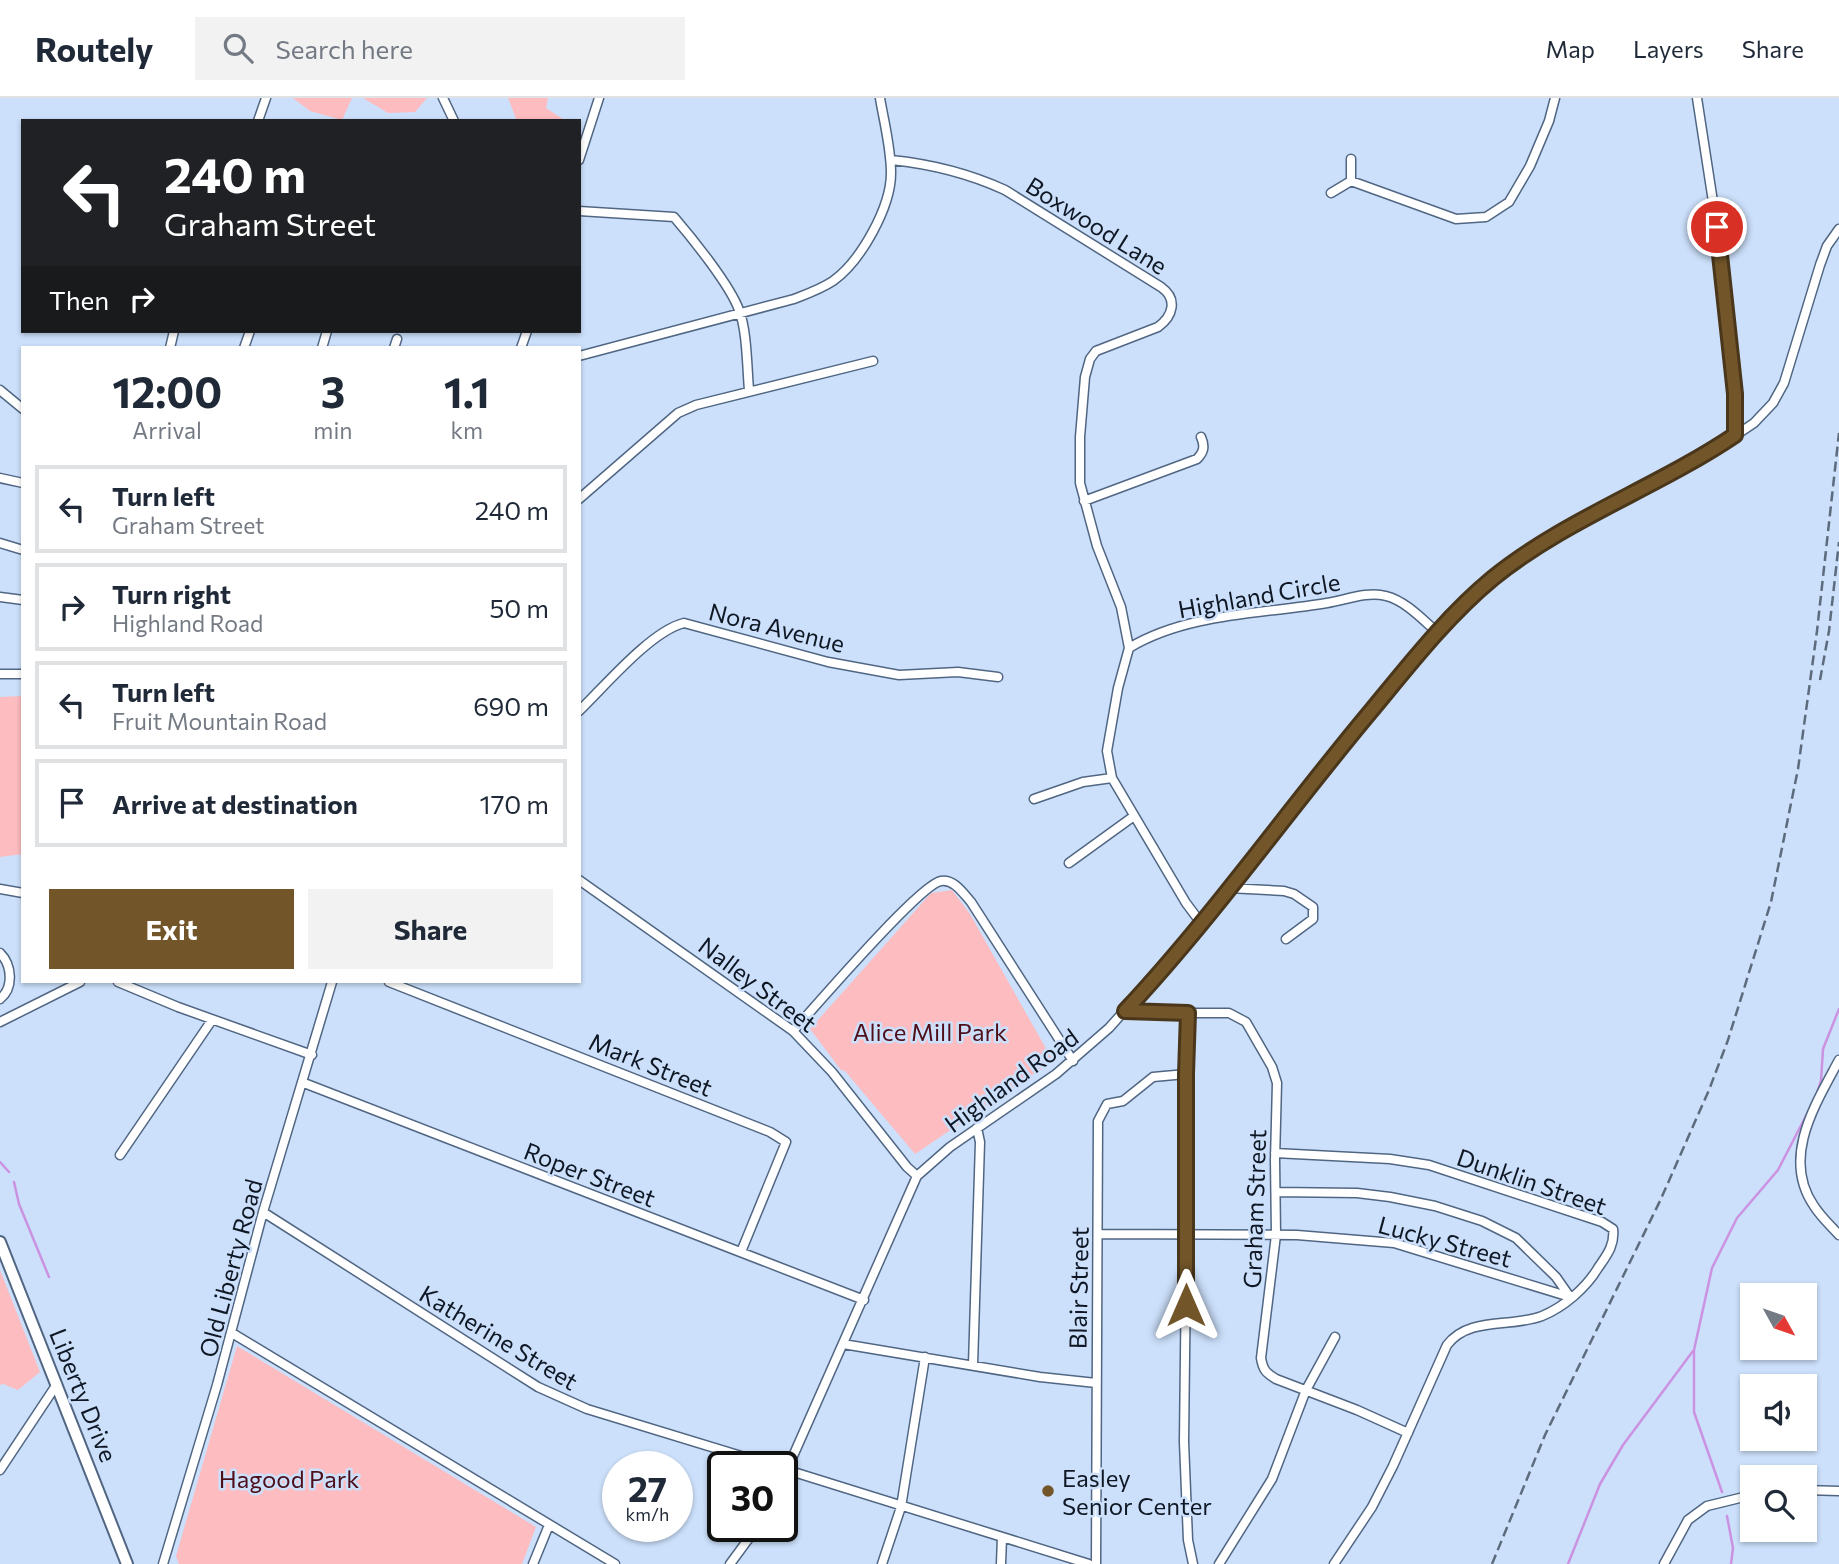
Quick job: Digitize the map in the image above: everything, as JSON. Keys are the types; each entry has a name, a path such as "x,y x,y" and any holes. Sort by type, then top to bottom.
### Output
{"main road":[{"name":"Liberty Drive","path":"0,1242 127,1564"}],"street":[{"path":"260,119 266,98"},
{"path":"443,98 453,119"},
{"path":"581,154 599,98"},
{"path":"581,355 794,299 822,288 836,279 854,260 875,228 888,195 891,160 880,98"},
{"path":"1351,181 1456,219 1486,217 1509,202 1523,178 1549,121 1555,98"},
{"path":"1697,98 1724,273 1735,394 1735,435"},
{"path":"1351,181 1352,159"},
{"name":"Boxwood Lane","path":"891,160 925,163 978,178 1005,190 1161,287 1171,297 1172,306 1166,321 1158,327 1096,351 1090,359 1085,377 1080,437 1080,483 1097,546 1121,607 1129,648"},
{"path":"1331,193 1351,181"},
{"path":"581,211 674,218 735,300 741,313 749,390"},
{"name":"Highland Road","path":"794,1451 864,1300 917,1176 950,1147 1073,1062 1096,1042 1200,923 1407,667 1493,579 1529,552 1702,458 1754,423 1773,403 1784,383 1816,274 1827,246 1839,229"},
{"path":"581,497 678,413 749,390 873,361"},
{"path":"0,390 21,407"},
{"path":"1084,501 1197,459 1202,454 1204,444 1201,437"},
{"path":"0,478 21,483"},
{"path":"0,543 21,549"},
{"name":"Highland Circle","path":"1129,648 1158,634 1192,624 1330,603 1369,594 1385,595 1398,601 1438,633"},
{"path":"0,597 21,600"},
{"name":"Nora Avenue","path":"581,709 654,638 671,626 684,623 828,662 899,675 958,672 998,677"},
{"path":"1129,648 1118,688 1107,751 1112,778 1200,923"},
{"path":"0,674 21,674"},
{"path":"1034,799 1083,782 1112,778"},
{"path":"1069,863 1134,816"},
{"path":"793,1031 910,904 936,882 945,880 954,884 971,902 1073,1062"},
{"name":"Nalley Street","path":"581,881 793,1031 832,1072 917,1176"},
{"path":"1228,888 1284,891 1294,894 1313,907 1313,919 1286,939"},
{"path":"0,889 21,893"},
{"path":"0,953 8,964 10,976 8,990 0,999"},
{"path":"0,1023 78,983"},
{"path":"120,983 212,1020 312,1055"},
{"name":"Old Liberty Road","path":"163,1564 232,1332 263,1212 304,1083 332,983"},
{"name":"Mark Street","path":"392,983 770,1132 786,1142 741,1252"},
{"name":"Graham Street","path":"1125,1011 1229,1013 1247,1022 1267,1056 1278,1083 1276,1235 1263,1368 1276,1379 1408,1433"},
{"path":"1188,1013 1184,1442 1188,1540 1193,1564"},
{"path":"121,1155 212,1020"},
{"path":"1839,1060 1813,1110 1802,1137 1799,1158 1804,1186 1814,1207 1839,1235"},
{"name":"Blair Street","path":"1096,1564 1098,1121 1107,1104 1123,1101 1153,1077 1186,1074"},
{"name":"Roper Street","path":"304,1083 864,1300"},
{"path":"973,1365 980,1156 977,1128"},
{"name":"Dunklin Street","path":"1275,1153 1390,1159 1429,1165 1602,1222 1613,1229 1614,1240 1610,1249 1583,1287 1570,1297 1541,1316 1485,1324 1455,1334 1447,1345 1408,1433"},
{"path":"1277,1192 1357,1193 1390,1197 1435,1206 1482,1221 1516,1238 1556,1277 1570,1297"},
{"name":"Katherine Street","path":"263,1212 538,1387 587,1409 725,1451"},
{"name":"Lucky Street","path":"1098,1234 1276,1235 1394,1243 1570,1297"},
{"path":"232,1332 615,1564"},
{"path":"1219,1564 1272,1479 1306,1390 1335,1337"},
{"path":"843,1344 1040,1377 1096,1383"},
{"path":"882,1564 901,1507 925,1357"},
{"path":"0,1469 57,1384"},
{"path":"1334,1564 1372,1507 1408,1433"},
{"path":"798,1474 1089,1564"},
{"path":"1817,1490 1839,1491"},
{"path":"1664,1564 1688,1520 1707,1506 1740,1498"},
{"path":"533,1564 549,1525"},
{"path":"1001,1564 1002,1537"},
{"path":"730,1564 746,1542"}],"green space":[{"path":"293,98 352,98 342,119 310,111"},
{"path":"363,98 427,98 415,112 388,113"},
{"path":"508,98 548,98 546,108 563,119 516,119"},
{"path":"21,696 21,854 0,857 0,697"},
{"name":"Alice Mill Park","path":"952,890 970,914 1053,1061 915,1154 845,1071 841,1070 810,1029 931,893"},
{"path":"0,1270 40,1372 18,1390 0,1385"},
{"name":"Hagood Park","path":"237,1346 536,1527 522,1564 179,1564 176,1556"}],"waterway":[{"path":"1817,1093 1821,1081 1823,1049 1839,1009"},
{"path":"1722,1492 1694,1412 1694,1350 1712,1268 1737,1218 1778,1170 1808,1112"},
{"path":"0,1162 9,1172"},
{"path":"14,1182 19,1204 49,1277"},
{"path":"1568,1564 1600,1484 1623,1445 1693,1351"},
{"path":"1727,1516 1733,1548 1731,1564"}],"railway":[{"path":"1492,1564 1545,1435 1660,1201 1709,1090 1728,1040 1771,902 1798,769 1817,631 1839,433"},
{"path":"1820,680 1829,631 1839,542"}],"place":[{"name":"Easley Senior Center","path":"1048,1491"}],"route":[{"path":"1186,1305 1188,1013 1125,1011 1180,949 1407,667 1467,602 1529,552 1702,458 1735,435 1735,394 1717,227"}]}
